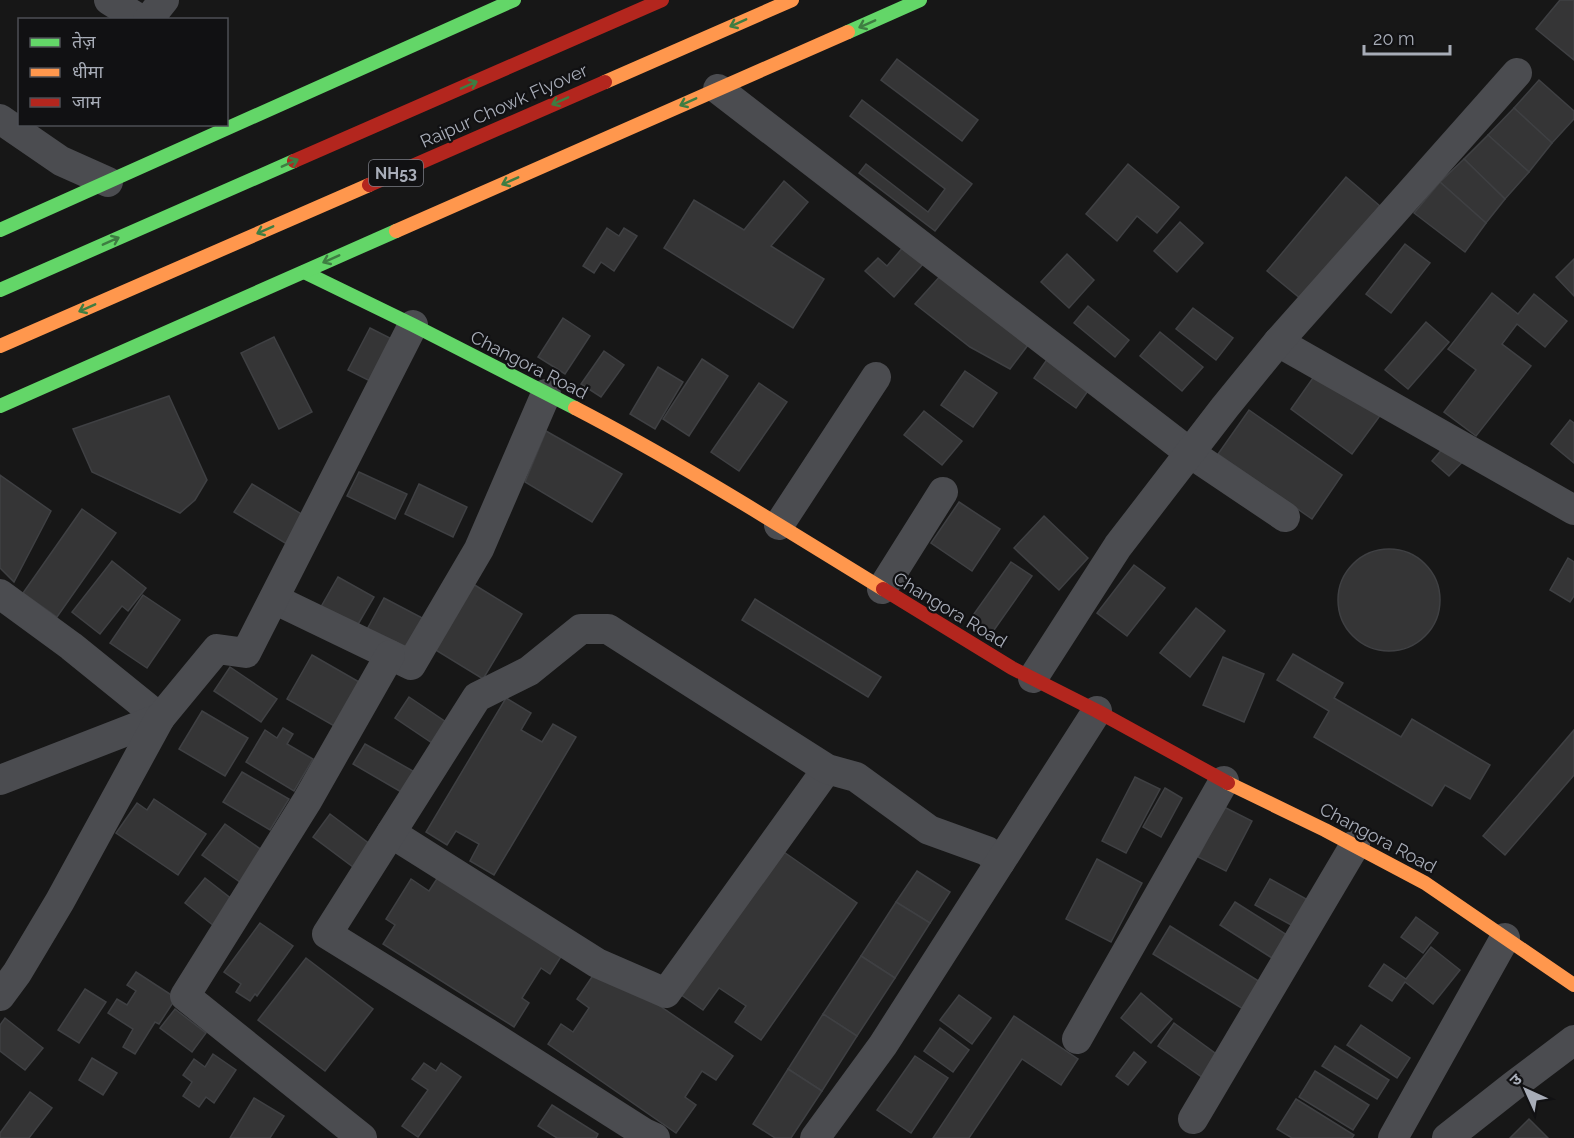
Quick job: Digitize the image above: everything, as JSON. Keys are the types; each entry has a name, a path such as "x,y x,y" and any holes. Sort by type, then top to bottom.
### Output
{"main road":[{"path":"0,230 514,0"},
{"name":"Raipur Chowk Flyover","path":"0,290 662,0"},
{"name":"Raipur Chowk Flyover","path":"0,346 792,0"},
{"path":"0,406 920,0"},
{"name":"Changora Road","path":"304,272 625,434 779,525 1012,668 1097,711 1224,781 1355,845 1425,883 1574,984"}],"street":[{"path":"110,0 138,18"},
{"path":"150,18 164,0"},
{"path":"1033,678 1118,546 1278,342 1517,73"},
{"path":"718,89 1190,453 1285,517"},
{"path":"0,119 61,160 108,182"},
{"path":"0,996 17,973 60,901 160,718 217,649 246,653 413,325"},
{"path":"1278,342 1574,510"},
{"path":"779,525 876,377"},
{"path":"274,599 411,665 478,549 546,394"},
{"path":"882,589 943,492"},
{"path":"0,594 71,646 160,718"},
{"path":"655,1138 327,934 477,698 530,671 581,629 608,629 827,769 856,777 929,830 987,852 1000,862"},
{"path":"362,1138 184,996 307,801 390,655"},
{"path":"815,1138 883,1045 1097,711"},
{"path":"0,780 160,718"},
{"path":"391,833 597,963 666,993 827,769"},
{"path":"1077,1039 1224,781"},
{"path":"1193,1119 1355,845"},
{"path":"1393,1138 1505,938"},
{"path":"1447,1138 1574,1040"}],"building":[{"path":"1560,0 1574,0 1574,60 1536,29"},
{"path":"897,59 978,120 962,141 881,80"},
{"path":"1539,80 1574,111 1574,119 1552,143 1514,108"},
{"path":"862,100 972,184 935,231 859,173 866,164 928,212 945,189 850,116"},
{"path":"1514,108 1552,143 1529,172 1488,135"},
{"path":"1488,135 1529,172 1505,199 1464,159"},
{"path":"1464,159 1505,199 1486,223 1440,182"},
{"path":"1128,164 1179,207 1157,233 1137,216 1117,241 1086,214"},
{"path":"1346,177 1380,206 1301,299 1267,271"},
{"path":"784,181 808,202 771,246 824,279 793,328 664,248 694,200 744,230"},
{"path":"1440,182 1486,223 1465,252 1414,213"},
{"path":"1180,222 1203,243 1177,272 1154,251"},
{"path":"607,228 619,236 624,228 637,236 614,271 601,262 594,273 583,266"},
{"path":"1405,244 1430,263 1391,313 1366,294"},
{"path":"904,246 923,264 894,297 865,271 878,258 887,266"},
{"path":"1067,254 1094,280 1069,308 1041,282"},
{"path":"1574,259 1574,296 1556,277"},
{"path":"942,274 1028,345 1010,369 970,347 915,304"},
{"path":"1492,293 1518,314 1534,294 1567,321 1545,347 1517,324 1502,344 1531,366 1476,436 1444,412 1476,370 1448,349"},
{"path":"1088,306 1129,340 1115,357 1074,323"},
{"path":"1193,308 1233,338 1216,360 1176,329"},
{"path":"563,318 590,336 565,374 538,357"},
{"path":"1426,322 1449,342 1408,389 1385,370"},
{"path":"370,328 392,339 370,381 348,370"},
{"path":"1160,332 1203,367 1182,391 1140,356"},
{"path":"274,337 312,412 279,429 241,353"},
{"path":"604,351 624,365 601,397 581,384"},
{"path":"1048,358 1090,388 1076,408 1034,378"},
{"path":"702,359 728,376 689,436 663,419"},
{"path":"658,367 683,382 655,429 630,414"},
{"path":"1320,368 1382,413 1352,454 1291,409"},
{"path":"965,371 997,393 973,427 941,405"},
{"path":"759,383 787,402 739,471 711,452"},
{"path":"169,396 207,480 195,500 180,513 92,472 73,429"},
{"path":"1249,410 1342,475 1312,519 1218,454"},
{"path":"924,411 962,441 942,465 904,435"},
{"path":"1570,420 1574,423 1574,463 1551,444"},
{"path":"546,431 622,474 592,522 525,482"},
{"path":"1450,440 1468,456 1449,476 1432,461"},
{"path":"359,472 407,494 395,519 347,496"},
{"path":"0,475 51,511 14,582 0,568"},
{"path":"252,484 308,518 290,546 234,512"},
{"path":"419,484 467,507 453,537 405,514"},
{"path":"959,502 1000,529 972,571 931,543"},
{"path":"82,509 116,533 57,617 23,593"},
{"path":"1044,516 1088,558 1059,590 1014,548"},
{"path":"1389,549 1409,553 1425,564 1436,580 1440,600 1436,620 1425,636 1409,647 1389,651 1369,647 1353,636 1342,620 1338,600 1342,580 1353,564 1369,553"},
{"path":"1568,558 1574,562 1574,596 1570,602 1550,590"},
{"path":"112,561 146,588 128,611 122,606 100,634 72,612"},
{"path":"1011,562 1032,576 992,633 971,618"},
{"path":"1134,565 1165,588 1127,636 1097,613"},
{"path":"338,577 374,597 353,633 318,612"},
{"path":"473,584 522,614 483,679 434,649"},
{"path":"143,595 180,620 147,668 110,643"},
{"path":"384,598 430,622 410,660 364,635"},
{"path":"755,599 881,677 868,697 742,620"},
{"path":"1196,608 1225,631 1190,677 1160,653"},
{"path":"1293,654 1343,683 1334,698 1401,737 1412,719 1490,765 1470,799 1445,785 1432,806 1314,737 1329,711 1277,680"},
{"path":"312,655 361,683 336,727 287,699"},
{"path":"1223,657 1264,674 1244,722 1203,705"},
{"path":"230,667 277,699 261,722 214,691"},
{"path":"409,697 449,724 435,745 395,718"},
{"path":"506,698 531,713 521,730 542,742 553,724 576,737 494,875 470,861 479,844 456,831 447,845 426,832"},
{"path":"202,711 248,738 225,776 179,749"},
{"path":"283,728 293,734 287,744 313,759 294,791 246,762 265,730 277,738"},
{"path":"1574,730 1574,775 1505,855 1483,836"},
{"path":"365,744 420,775 408,796 353,764"},
{"path":"242,772 289,799 270,830 223,802"},
{"path":"1135,777 1160,789 1126,853 1102,841"},
{"path":"1165,788 1182,798 1161,837 1143,827"},
{"path":"154,799 206,834 178,875 116,833 137,803 147,810"},
{"path":"1224,807 1252,821 1226,871 1198,857"},
{"path":"330,814 375,848 357,870 313,837"},
{"path":"225,824 266,853 244,885 202,855"},
{"path":"781,850 857,903 761,1040 735,1022 746,1006 719,988 703,1010 680,994"},
{"path":"1097,859 1142,883 1111,942 1066,919"},
{"path":"444,868 567,947 550,974 541,968 522,998 529,1003 514,1027 383,944 395,925 386,919 411,879 429,891"},
{"path":"917,871 950,892 930,923 896,902"},
{"path":"205,878 233,900 214,926 185,903"},
{"path":"1270,879 1308,900 1293,926 1255,905"},
{"path":"896,902 930,923 895,978 861,956"},
{"path":"1235,902 1287,935 1272,958 1220,925"},
{"path":"1416,917 1438,933 1423,953 1401,937"},
{"path":"260,923 293,946 257,996 255,994 250,1001 236,992 241,984 224,972"},
{"path":"1170,926 1265,985 1248,1012 1153,954"},
{"path":"1431,947 1460,970 1433,1004 1405,982 1392,1001 1369,986 1384,964 1406,979"},
{"path":"861,956 895,978 857,1036 823,1014"},
{"path":"306,958 373,1009 325,1071 258,1020"},
{"path":"600,965 733,1056 716,1080 702,1071 685,1097 696,1105 676,1133 548,1044 561,1024 573,1032 589,1008 577,999"},
{"path":"136,972 176,998 159,1024 155,1022 135,1054 123,1047 133,1029 108,1013 117,999 127,1005 136,991 127,985"},
{"path":"85,989 106,1002 79,1043 58,1030"},
{"path":"1141,993 1172,1019 1151,1043 1121,1018"},
{"path":"959,995 991,1018 972,1044 940,1020"},
{"path":"175,1009 206,1033 192,1052 160,1028"},
{"path":"823,1014 857,1036 822,1091 788,1069"},
{"path":"1014,1016 1078,1059 1061,1085 1022,1059 969,1138 933,1138"},
{"path":"5,1018 43,1048 25,1070 0,1051 0,1025"},
{"path":"1174,1023 1219,1056 1203,1078 1158,1046"},
{"path":"1361,1025 1410,1058 1397,1078 1347,1045"},
{"path":"940,1028 969,1050 953,1072 924,1051"},
{"path":"1335,1046 1389,1080 1377,1099 1322,1066"},
{"path":"1134,1052 1146,1062 1128,1085 1116,1076"},
{"path":"213,1054 236,1070 214,1103 206,1097 199,1107 183,1096 192,1082 183,1075 194,1059 205,1067"},
{"path":"915,1056 948,1078 911,1133 877,1110"},
{"path":"92,1058 117,1073 103,1095 79,1080"},
{"path":"424,1063 436,1071 441,1063 461,1077 418,1137 402,1126 428,1090 412,1079"},
{"path":"788,1069 822,1091 791,1138 775,1138 753,1124"},
{"path":"1315,1071 1369,1105 1353,1130 1299,1097"},
{"path":"30,1092 52,1108 29,1138 0,1138 0,1133"},
{"path":"254,1098 284,1116 270,1138 230,1138"},
{"path":"1296,1099 1354,1135 1352,1138 1292,1138 1277,1129"},
{"path":"552,1105 598,1134 596,1138 557,1138 538,1126"},
{"path":"1529,1119 1548,1138 1510,1138"}],"traffic: fast":[{"path":"0,230 514,0"},
{"path":"848,32 920,0"},
{"path":"0,290 294,161"},
{"path":"0,406 396,231"},
{"path":"304,272 575,408"}],"traffic: slow":[{"path":"605,82 792,0"},
{"path":"396,231 848,32"},
{"path":"0,346 369,185"},
{"path":"575,408 692,473 883,589"},
{"path":"1228,783 1325,830 1425,883 1574,985"}],"traffic: jam":[{"path":"294,161 662,0"},
{"path":"369,185 605,82"},
{"path":"883,589 1012,668 1097,711 1228,783"}]}
